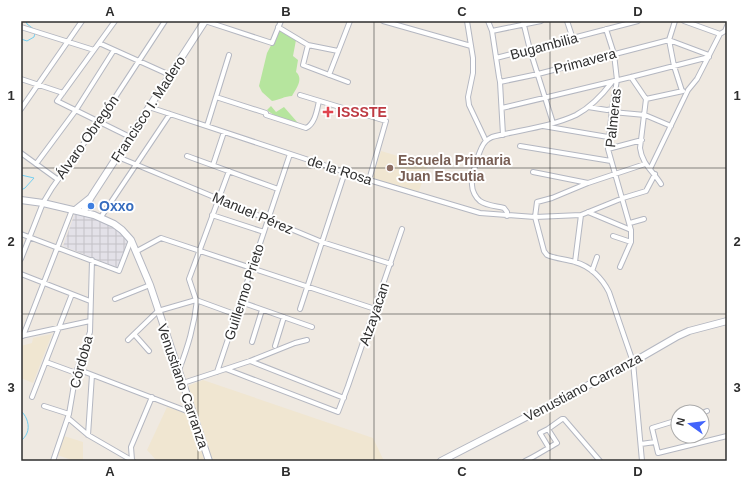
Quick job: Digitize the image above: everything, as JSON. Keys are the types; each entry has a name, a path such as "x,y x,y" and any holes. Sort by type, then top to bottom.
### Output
{"main road":[{"name":"Francisco I. Madero","path":"84,212 91,197 205,21"},
{"name":"Francisco I. Madero","path":"74,210 91,197"},
{"name":"Venustiano Carranza","path":"23,201 43,203 101,217 114,224 131,240 137,251 150,285 209,461"},
{"name":"Venustiano Carranza","path":"441,461 633,362 689,331 727,321"}],"street":[{"path":"21,109 82,21"},
{"path":"115,21 58,101 130,137"},
{"name":"Álvaro Obregón","path":"21,260 43,203 58,179 100,122 138,60 165,21"},
{"path":"205,21 272,43 280,21"},
{"path":"329,74 350,21"},
{"path":"383,21 470,46"},
{"path":"467,21 473,58 473,73 468,97 469,105 486,141"},
{"path":"488,21 492,31 498,77 500,82 503,135"},
{"path":"492,31 524,23 541,21"},
{"path":"567,21 573,38"},
{"name":"Bugambilia","path":"496,58 638,21"},
{"path":"675,21 669,40 674,66 682,91"},
{"path":"684,21 720,34"},
{"path":"524,23 530,50 553,123"},
{"path":"278,26 308,45 338,51"},
{"path":"650,169 688,90 697,79 720,34 725,31 727,26"},
{"path":"22,28 94,50"},
{"name":"Palmeras","path":"606,29 614,54 617,80 608,137 608,149 630,223 631,242"},
{"path":"669,40 709,56"},
{"name":"Primavera","path":"500,82 538,74 669,40"},
{"path":"99,43 170,75"},
{"path":"308,45 303,65 348,82"},
{"path":"36,164 76,110 114,50"},
{"path":"207,126 229,55"},
{"path":"502,108 612,82 709,56"},
{"path":"631,77 646,99 640,148 645,164 655,174 661,184"},
{"path":"21,79 63,93"},
{"path":"507,216 507,212 504,208 481,202 472,190 471,184 473,174 482,147 486,141 503,135 553,123 576,115 588,107 612,82"},
{"path":"646,99 688,90"},
{"path":"300,95 386,121 369,180"},
{"path":"216,97 306,128 310,126 312,122 319,101"},
{"name":"de la Rosa","path":"149,107 369,180 472,212 534,217 581,215"},
{"path":"588,107 645,116 671,126"},
{"path":"101,217 170,114"},
{"path":"542,126 608,137"},
{"path":"213,165 224,132"},
{"path":"608,149 642,140"},
{"path":"520,146 611,161"},
{"path":"21,153 58,179"},
{"name":"Guillermo Prieto","path":"217,372 290,154"},
{"path":"187,156 278,189"},
{"name":"Manuel Pérez","path":"118,157 322,242 391,264"},
{"path":"642,461 633,362 609,292 603,281 592,271 575,262 547,255 544,251 534,217 537,202 552,198 588,183 645,164"},
{"path":"179,370 195,324 197,300 189,279 228,171"},
{"path":"300,309 345,172"},
{"path":"533,172 588,183"},
{"path":"575,262 581,215 623,198 646,191 655,174"},
{"path":"22,336 74,210"},
{"path":"588,212 631,230"},
{"path":"212,215 264,232"},
{"path":"630,223 644,219"},
{"name":"Atzayacan","path":"344,398 402,229"},
{"path":"21,234 118,271 131,240"},
{"path":"613,236 631,242 620,267"},
{"path":"137,251 161,238 372,308"},
{"path":"592,271 597,257"},
{"name":"Córdoba","path":"53,461 68,416 77,371 90,332 92,260"},
{"path":"21,274 90,301"},
{"path":"115,299 150,285"},
{"path":"32,397 72,294"},
{"path":"158,311 197,300 236,315"},
{"path":"241,302 312,327"},
{"path":"252,342 262,310"},
{"name":"Venustiano Carranza","path":"128,340 158,311"},
{"path":"275,346 284,317"},
{"path":"22,336 90,321"},
{"path":"134,334 149,351"},
{"path":"183,383 307,340"},
{"path":"226,369 338,412 344,398 250,361"},
{"path":"46,362 92,375 192,413"},
{"path":"88,435 92,375"},
{"path":"133,461 131,447 152,397"},
{"path":"44,406 68,416 88,435 133,461"},
{"path":"549,448 540,433 564,419 600,461"},
{"path":"670,422 652,428 658,454 727,436"},
{"path":"526,460 557,444 548,429"},
{"path":"641,444 655,442"}],"shaded area":[{"path":"381,151 428,165 418,194 373,178"},
{"path":"75,213 94,217 117,228 126,238 130,245 121,269 63,246"},
{"path":"52,334 33,383 21,378 21,346 32,343 33,338"},
{"path":"203,380 373,438 384,461 209,461 188,386"},
{"path":"167,407 185,413 190,419 203,453 204,461 157,461 147,450"},
{"path":"64,436 83,442 83,461 75,461 57,455"}],"green space":[{"path":"281,31 296,40 293,56 298,60 296,72 299,81 292,96 272,101 262,92 259,86 267,53 278,32"},
{"path":"271,106 276,112 284,107 298,123 277,117 267,110"}],"waterway":[{"path":"26,21 27,24 35,30"},
{"path":"21,39 27,41 34,37 35,33"},
{"path":"21,175 34,178 25,188 21,190"},
{"path":"21,413 22,412 28,422 27,434 21,441"}],"place":[{"name":"ISSSTE","path":"328,112"},
{"name":"Escuela Primaria Juan Escutia","path":"390,168"},
{"name":"Oxxo","path":"91,206"}]}
